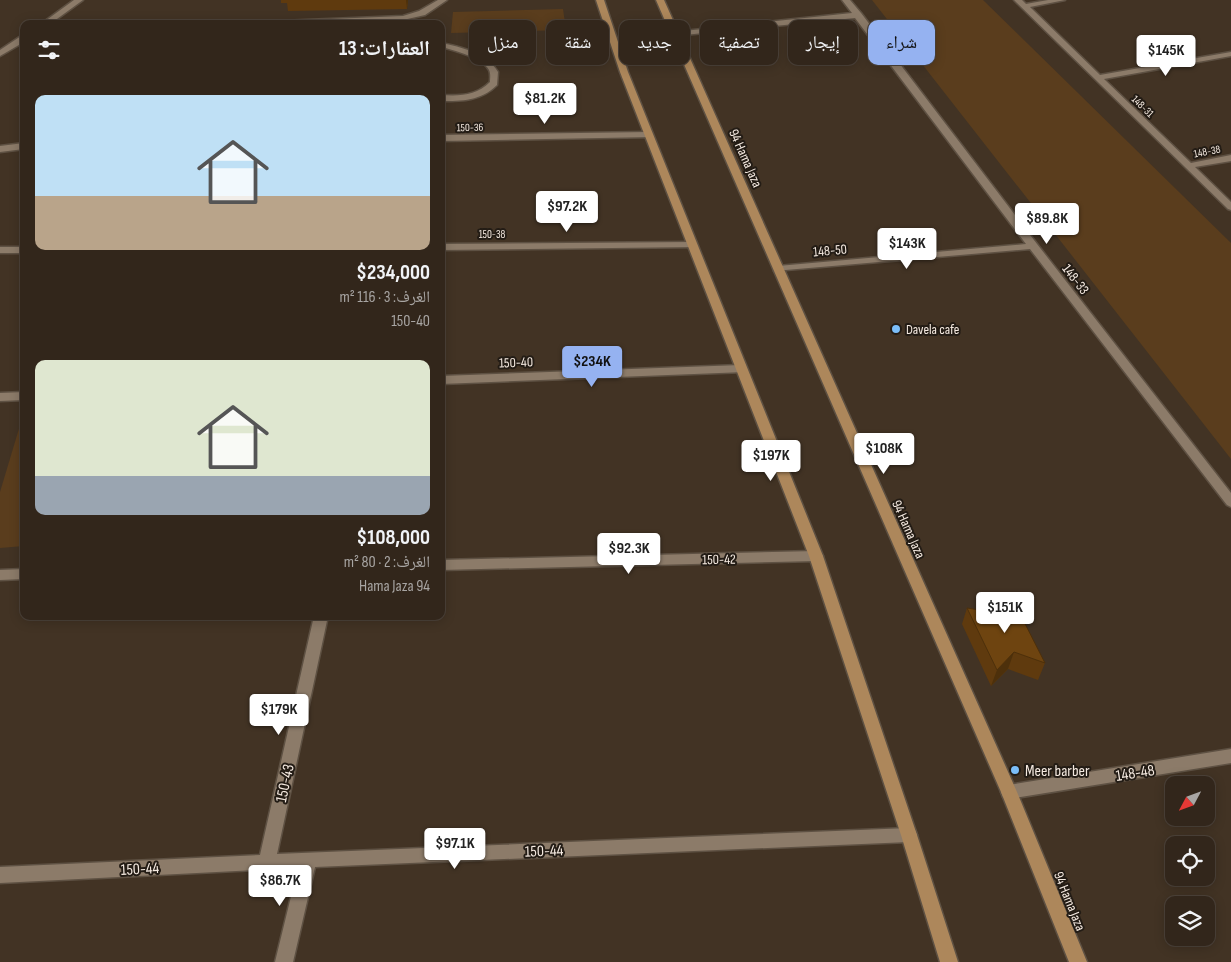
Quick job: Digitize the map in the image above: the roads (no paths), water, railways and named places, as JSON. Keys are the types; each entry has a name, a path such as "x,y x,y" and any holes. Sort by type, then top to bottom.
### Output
{"main road":[{"path":"600,0 624,72 816,556 909,836 948,962"},
{"name":"94 Hama Jaza","path":"660,0 668,20"},
{"name":"94 Hama Jaza","path":"688,65 1009,792 1078,962"}],"street":[{"path":"51,20 79,0"},
{"path":"355,20 404,18 422,13 443,0"},
{"name":"148-33","path":"846,0 1231,502"},
{"path":"1021,3 1061,0"},
{"name":"148-31","path":"1021,3 1231,207"},
{"path":"690,32 858,15"},
{"path":"0,54 20,41"},
{"path":"445,46 475,56 489,65 494,71 494,83 488,91 474,98 445,98"},
{"path":"1098,78 1231,54"},
{"name":"150-36","path":"445,138 649,135"},
{"path":"0,149 20,146"},
{"name":"148-38","path":"1188,166 1231,158"},
{"name":"150-38","path":"445,247 692,245"},
{"name":"148-50","path":"778,269 1033,246"},
{"path":"0,250 20,250"},
{"name":"150-40","path":"445,380 741,369"},
{"path":"1,400 20,397"},
{"name":"150-42","path":"445,565 816,556"},
{"path":"0,575 20,574"},
{"name":"150-43","path":"267,862 320,620"},
{"name":"148-48","path":"1009,792 1231,756"},
{"name":"150-44","path":"0,875 308,860 909,836"},
{"path":"284,962 308,860"}],"place":[{"name":"Davela cafe","path":"896,329"},
{"name":"Meer barber","path":"1015,770"}]}
